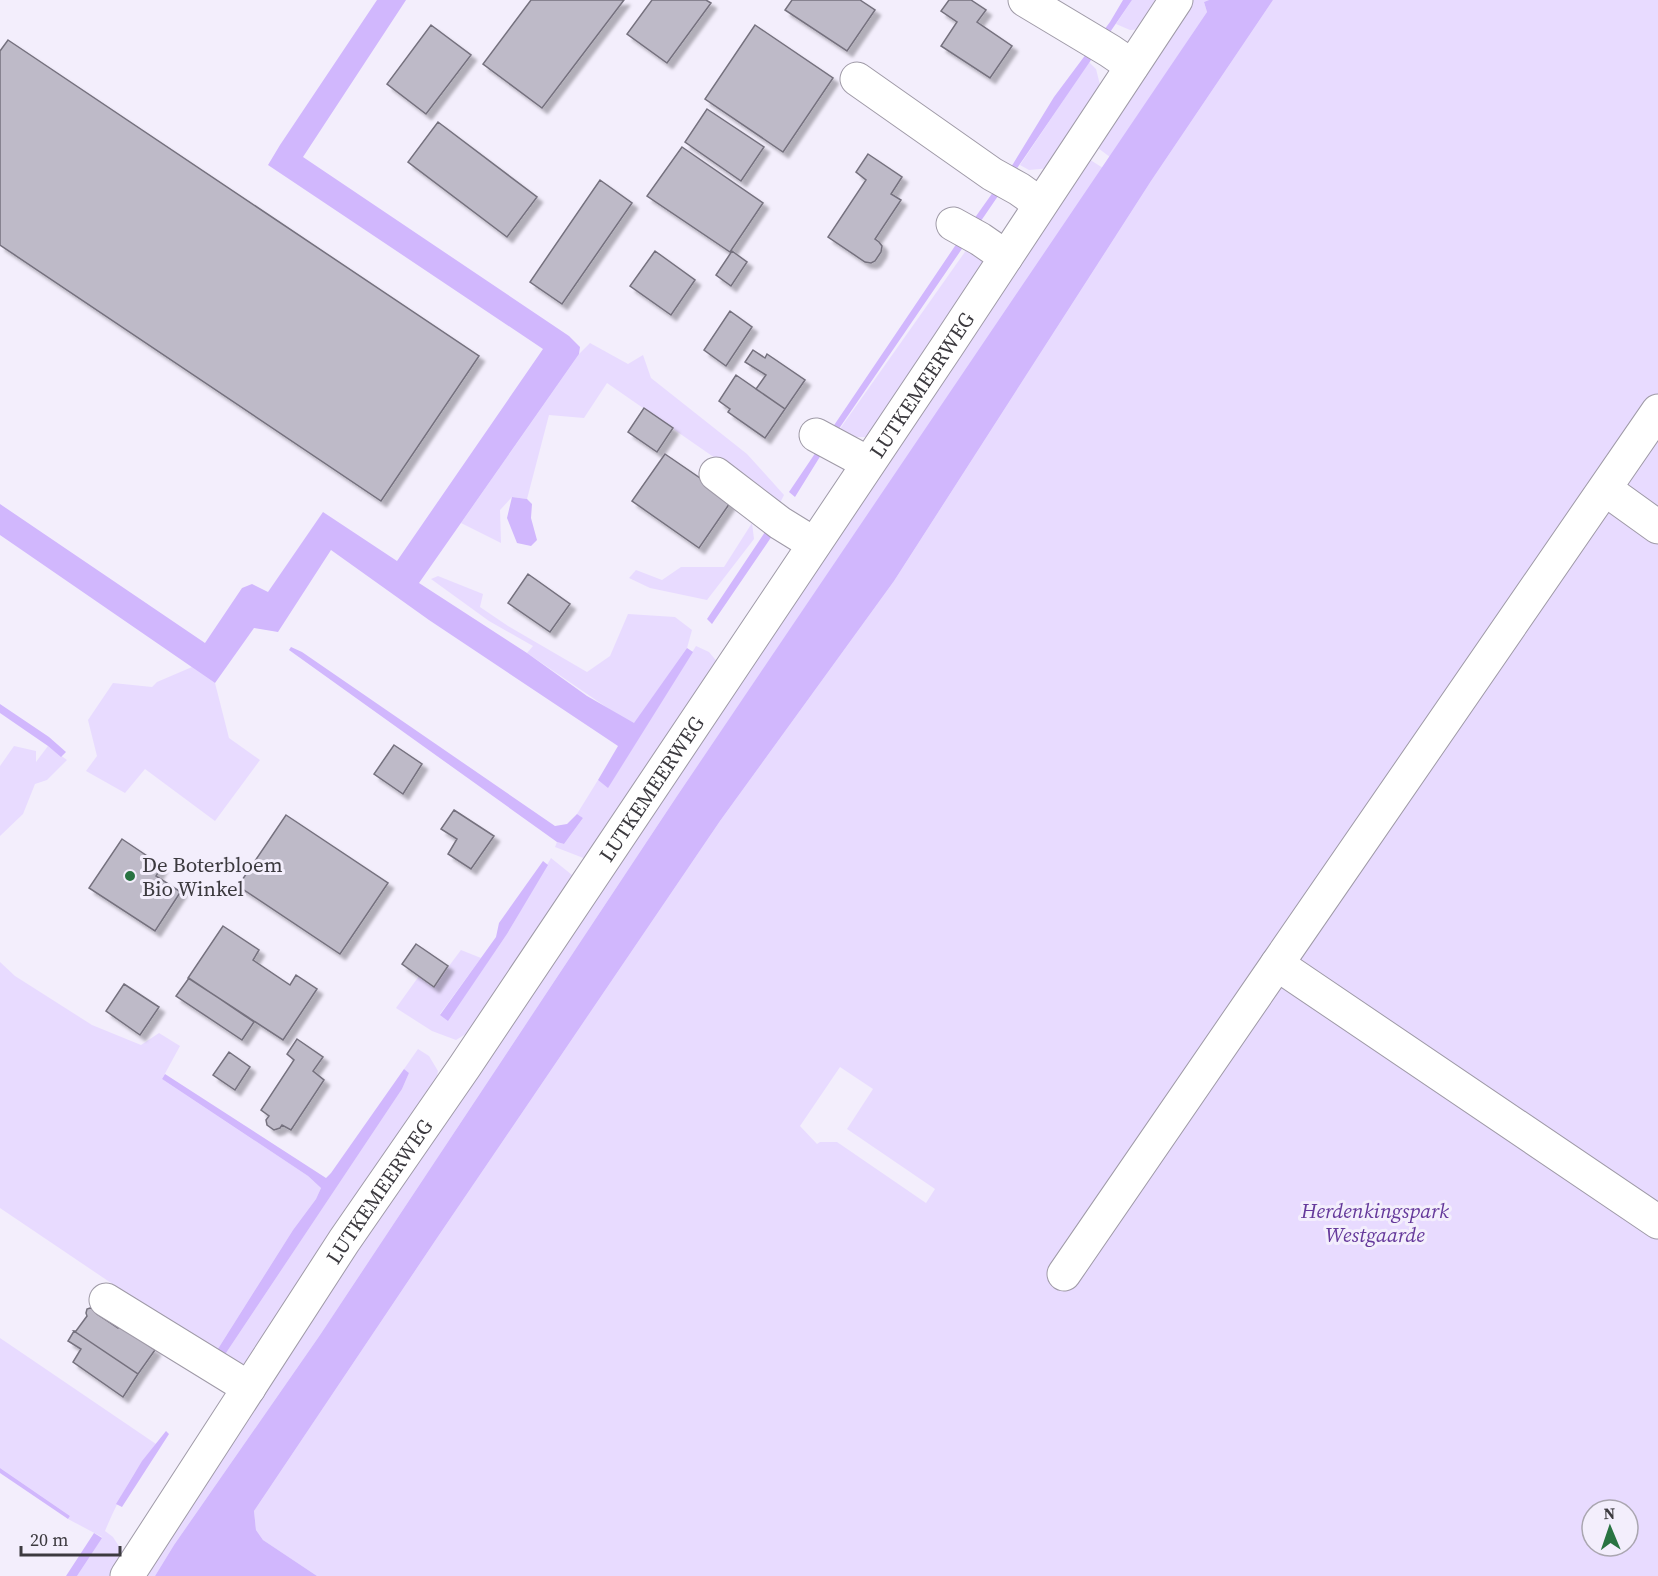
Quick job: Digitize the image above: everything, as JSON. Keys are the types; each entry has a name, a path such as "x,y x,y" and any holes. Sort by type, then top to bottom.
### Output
{"street":[{"path":"1025,0 1110,53"},
{"name":"LUTKEMEERWEG","path":"127,1576 344,1241 465,1066 813,544 843,449 980,240 1110,53 1176,0"},
{"path":"857,79 1017,189"},
{"path":"1064,1274 1658,411"},
{"path":"716,474 780,523 813,544"},
{"path":"1605,489 1658,527"},
{"path":"1277,964 1658,1222"},
{"path":"106,1300 249,1388"}],"green space":[{"path":"1132,0 1164,0 1144,29 1130,30 1116,24"},
{"path":"1190,0 1209,0 1204,2 1207,12 1110,157 1098,148"},
{"name":"Herdenkingspark Westgaarde","path":"1273,0 1658,0 1658,1576 317,1576 263,1540 256,1530 254,1511 720,821 894,581 1151,181","holes":["840,1067 873,1089 847,1129 935,1189 926,1203 837,1142 817,1144 800,1126"]},
{"path":"1089,62 1096,69 1102,93 1051,168 1029,170 1020,165"},
{"path":"1084,156 1103,168 677,796 320,1335 174,1545 155,1576 133,1576"},
{"path":"967,249 982,257 982,269 871,437 845,437 837,433"},
{"path":"590,343 628,364 643,355 651,378 747,454 784,495 780,503 607,383 584,418 549,415 527,499 512,497 500,510 501,543 461,523 579,354"},
{"path":"752,523 754,539 707,600 650,588 629,578 636,570 662,580 681,567 724,567"},
{"path":"438,576 483,594 480,607 587,672 610,656 628,614 675,617 692,630 687,648 634,724 527,653 533,646 489,621 431,579"},
{"path":"696,646 709,652 719,664 586,859 555,847 557,842 564,844 583,818 577,814 598,780 608,787"},
{"path":"192,667 215,683 229,738 260,760 215,821 145,769 125,793 86,771 97,756 88,720 113,683 152,687 157,682"},
{"path":"14,746 36,751 36,762 48,746 67,760 47,780 35,784 23,814 0,836 0,766"},
{"path":"551,858 577,879 474,1029 456,1040 432,1031 396,1008 419,976 434,986 461,950 481,958 440,1014 448,1020 507,934"},
{"path":"0,962 15,976 92,1025 141,1045 159,1033 180,1046 162,1079 308,1176 321,1188 216,1352 0,1208"},
{"path":"418,1049 429,1056 438,1071 434,1089 252,1362 242,1367 224,1356 402,1089 409,1073 404,1069"},
{"path":"0,1338 156,1444 127,1486 105,1531 113,1537 124,1554 110,1576 77,1576 102,1537 68,1519 70,1516 0,1468"}],"shaded area":[{"path":"377,0 406,0 303,157 569,336 580,347 579,354 419,583 527,653 587,696 634,723 687,648 693,652 608,788 598,780 618,746 429,620 331,550 278,632 254,628 215,683 0,535 0,504 205,643 242,588 252,584 268,592 323,512 397,561 543,349 268,165"},
{"path":"1123,0 1132,0 821,455 795,497 789,492 1013,164 1054,97 1110,22"},
{"path":"1209,0 1273,0 1151,181 894,581 720,821 254,1511 256,1530 263,1540 317,1576 155,1576 174,1545 320,1335 677,796 1207,12 1204,2"},
{"path":"512,497 527,499 532,504 531,518 537,540 531,546 517,543 507,518"},
{"path":"765,532 772,536 712,624 707,619"},
{"path":"291,647 302,652 555,826 567,824 577,814 583,818 564,844 557,842 289,650"},
{"path":"0,704 49,737 66,752 61,757 0,713"},
{"path":"543,861 548,865 507,934 448,1021 440,1015 496,937 499,923"},
{"path":"404,1069 409,1073 402,1089 224,1356 216,1352 321,1188 308,1176 162,1079 165,1074 326,1178"},
{"path":"166,1431 169,1434 122,1507 116,1504 142,1461"},
{"path":"0,1468 70,1516 68,1519 0,1473"},
{"path":"94,1533 102,1538 77,1576 66,1576"}],"building":[{"path":"531,0 624,0 542,108 483,64"},
{"path":"652,0 706,0 711,3 667,63 627,34"},
{"path":"792,0 860,0 875,10 847,51 785,10"},
{"path":"949,0 971,0 986,10 977,22 1012,46 990,78 941,46 957,22 941,11"},
{"path":"431,25 471,55 426,114 387,84"},
{"path":"755,25 833,78 783,152 705,99"},
{"path":"8,40 479,356 381,501 0,245 0,51"},
{"path":"707,109 764,147 741,181 685,142"},
{"path":"438,122 537,197 507,237 408,162"},
{"path":"682,147 763,203 730,252 647,196"},
{"path":"868,154 902,177 891,194 901,200 875,239 882,246 881,252 871,263 865,262 828,237 866,180 856,172"},
{"path":"600,180 632,203 562,304 530,282"},
{"path":"655,251 695,280 671,315 630,286"},
{"path":"732,251 747,262 731,286 716,275"},
{"path":"730,311 752,327 726,366 704,350"},
{"path":"753,350 765,358 767,354 805,380 785,409 756,389 766,375 745,362"},
{"path":"736,375 785,409 765,438 728,412 730,409 719,401"},
{"path":"644,408 673,428 657,452 628,432"},
{"path":"665,454 732,500 699,548 632,501"},
{"path":"528,574 570,604 550,632 508,603"},
{"path":"394,745 422,764 403,794 374,774"},
{"path":"454,810 494,836 471,869 448,854 457,839 441,829"},
{"path":"286,815 388,883 340,954 238,886"},
{"path":"122,839 162,866 156,876 179,891 187,882 155,931 89,888"},
{"path":"223,926 259,950 253,960 290,985 296,975 317,989 283,1040 188,978"},
{"path":"416,944 448,966 434,987 402,964"},
{"path":"189,978 254,1022 242,1040 176,996"},
{"path":"124,984 159,1007 140,1035 106,1011"},
{"path":"297,1039 323,1057 313,1071 324,1080 291,1130 282,1125 274,1130 267,1125 266,1120 269,1116 261,1110 294,1060 287,1054"},
{"path":"229,1052 250,1067 235,1090 213,1075"},
{"path":"90,1308 155,1350 138,1374 74,1331 87,1316 87,1309"},
{"path":"74,1331 138,1374 123,1397 73,1362 81,1349 68,1341"}],"place":[{"name":"De Boterbloem Bio Winkel","path":"130,876"}]}
